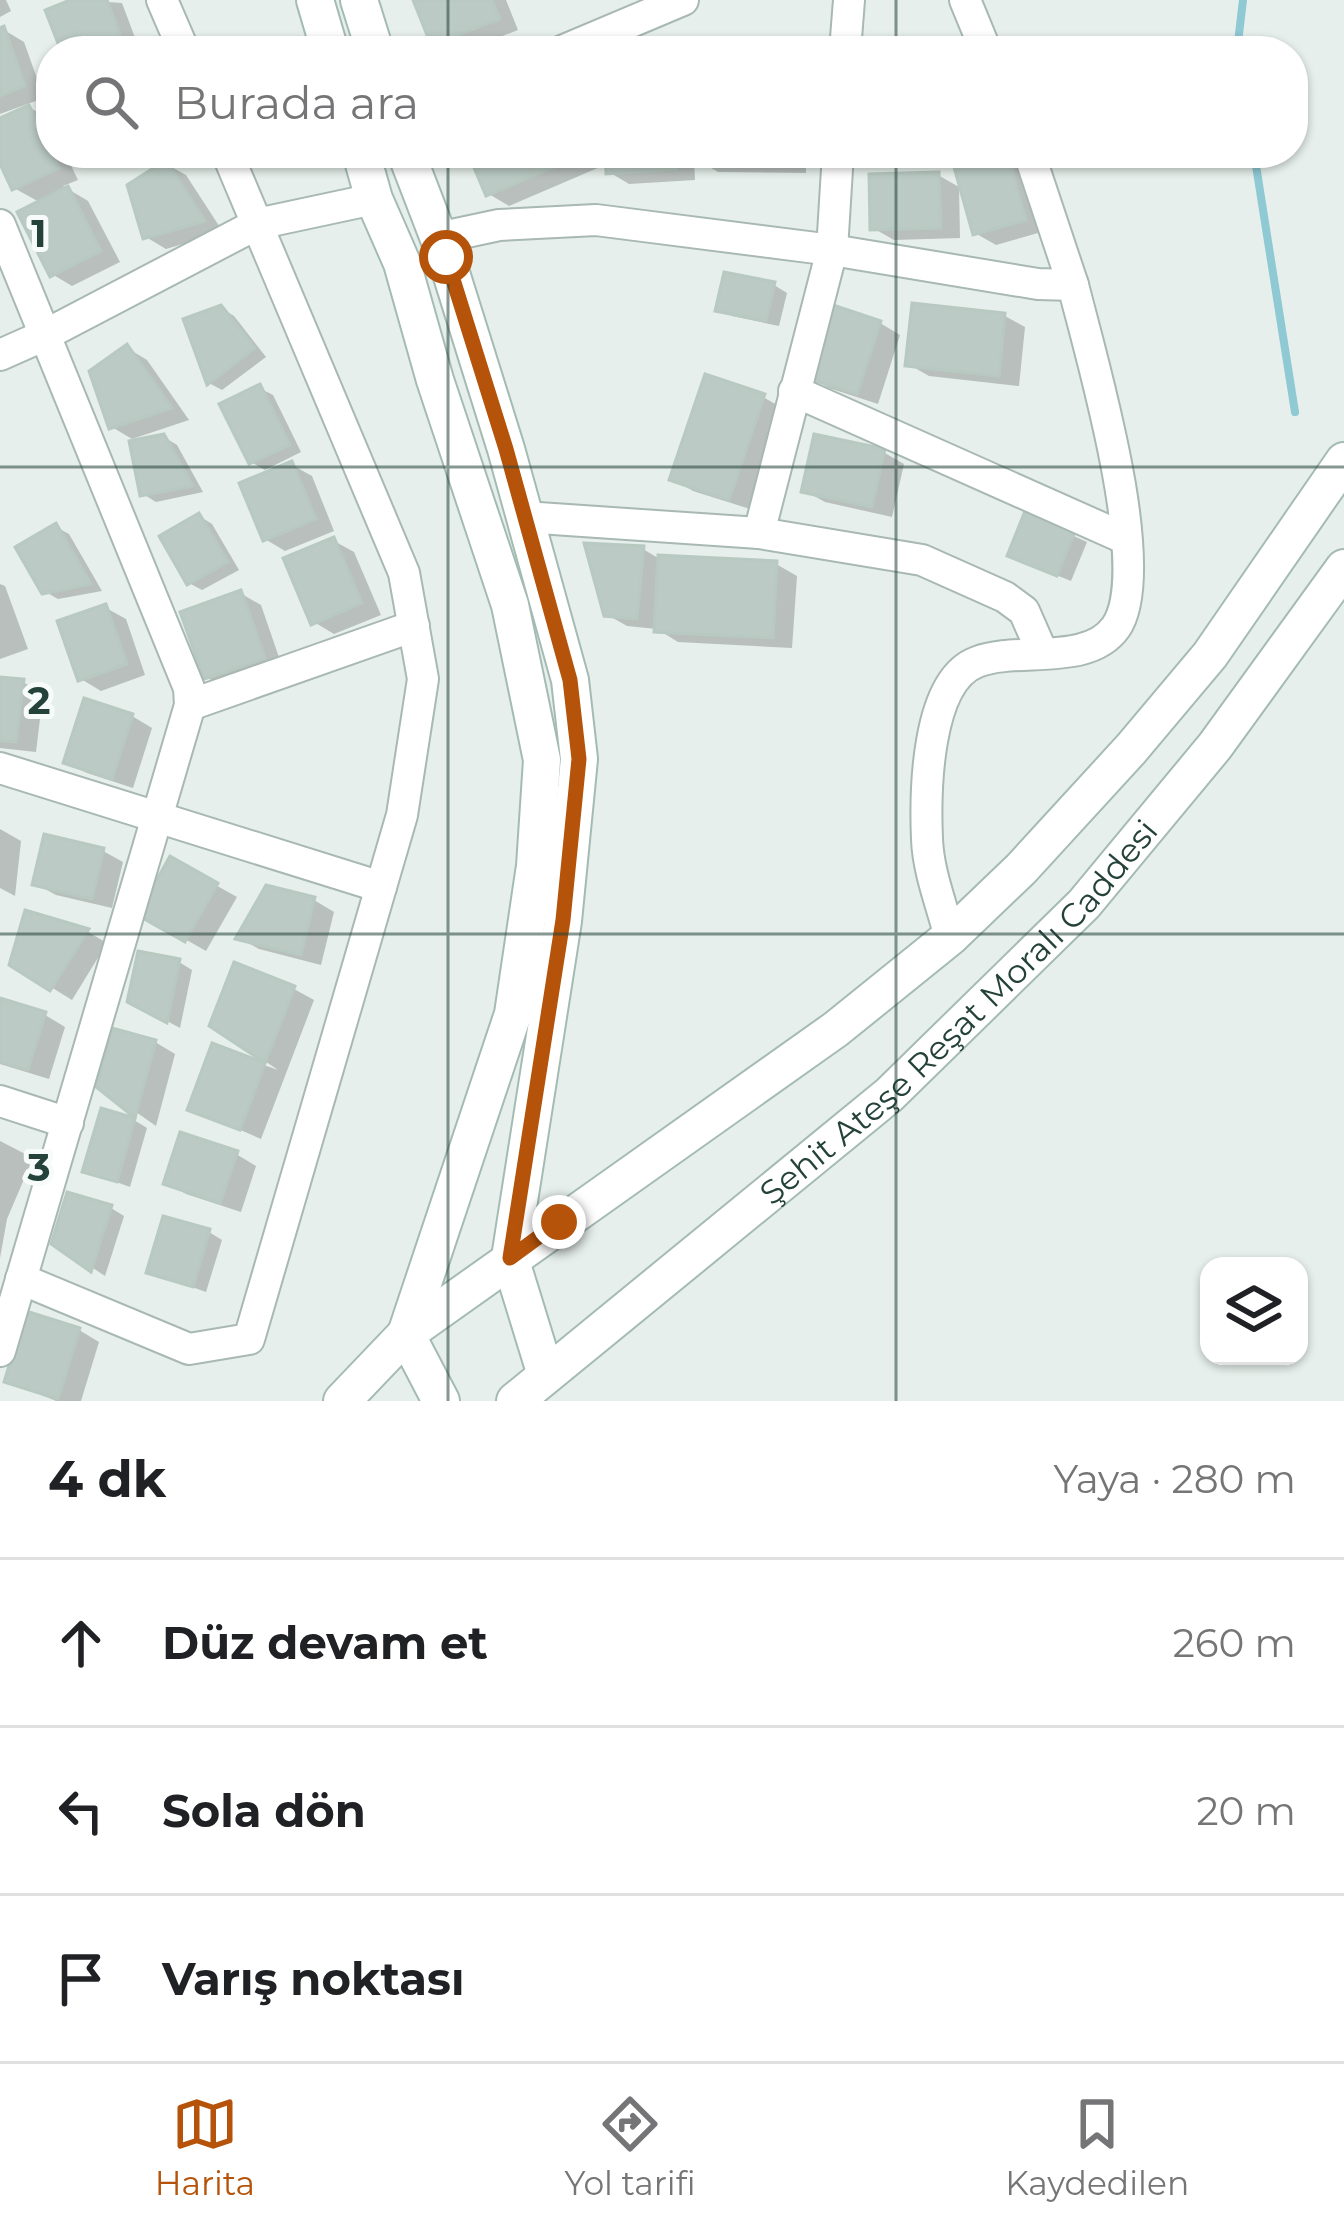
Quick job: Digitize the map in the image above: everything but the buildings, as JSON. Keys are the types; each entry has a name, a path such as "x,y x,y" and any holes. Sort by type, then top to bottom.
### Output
{"main road":[{"path":"315,0 326,36"},
{"path":"359,0 370,36"},
{"path":"365,168 398,252 510,605 542,760 535,866 513,1014 406,1334 441,1401"},
{"path":"411,168 438,238 524,517 570,680 579,759 563,920 510,1258 547,1388"},
{"path":"374,199 418,190"},
{"path":"398,252 438,238"},
{"path":"343,1401 406,1334 836,1029 950,937 1021,869 1210,656 1344,461"},
{"name":"Şehit Ateşe Reşat Moralı Caddesi","path":"515,1401 547,1388 889,1095 1084,904 1215,746 1344,568"}],"street":[{"path":"162,0 178,36"},
{"path":"598,36 683,0"},
{"path":"846,36 849,0"},
{"path":"964,0 980,36"},
{"path":"22,1279 189,1349 249,1339 402,815 423,679 404,573 232,168"},
{"path":"759,533 832,250 837,168"},
{"path":"950,937 926,842 935,721 950,688 973,662 1087,646 1106,638 1118,625 1127,596 1122,479 1073,285 1034,168"},
{"path":"0,355 256,224 374,199"},
{"path":"438,238 499,224 596,220 832,250 1038,284 1073,285"},
{"path":"0,225 189,688 190,705 0,1351"},
{"path":"794,391 1124,538"},
{"path":"524,517 759,533 922,560 1005,597 1024,611 1042,652"},
{"path":"190,705 414,626"},
{"path":"0,768 381,886"},
{"path":"0,1101 68,1123"}],"waterway":[{"path":"1239,36 1243,0"},
{"path":"1256,168 1295,412"}],"route":[{"path":"446,257 570,680 579,759 563,920 510,1258 559,1222"}]}
